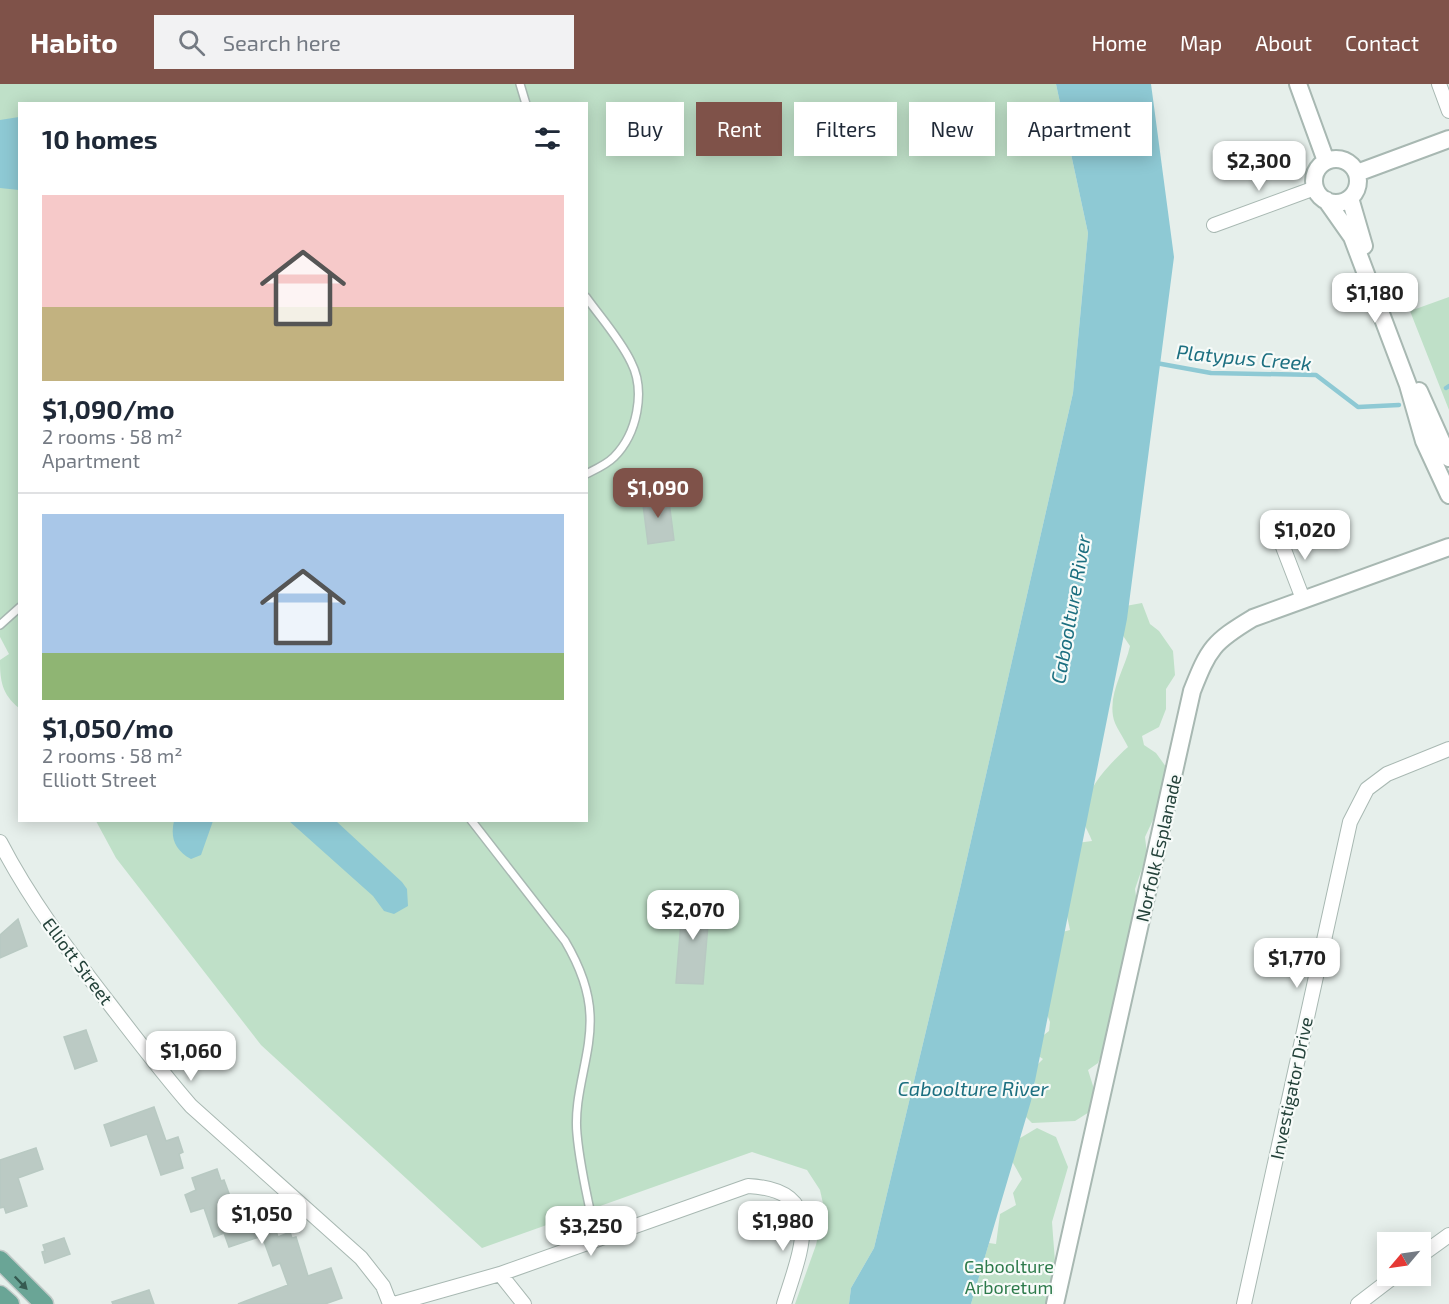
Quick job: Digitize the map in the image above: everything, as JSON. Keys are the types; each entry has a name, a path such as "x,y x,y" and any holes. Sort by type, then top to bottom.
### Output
{"main road":[{"path":"0,1260 44,1304"},
{"path":"0,1295 10,1304"}],"street":[{"path":"1298,84 1326,161"},
{"path":"1439,84 1449,111"},
{"path":"1357,173 1449,139"},
{"path":"1214,225 1321,194 1338,203 1350,198 1358,187 1357,173 1347,161 1340,159 1326,161 1314,176 1321,194 1352,237 1408,386 1432,439 1449,458"},
{"path":"1350,198 1361,237 1415,383 1449,495"},
{"path":"1278,534 1303,599"},
{"name":"Norfolk Esplanade","path":"1055,1304 1192,690 1207,654 1226,634 1253,618 1449,547"},
{"name":"Investigator Drive","path":"1244,1304 1350,822 1367,789 1387,774 1449,749"},
{"name":"Elliott Street","path":"0,842 24,888 170,1082 191,1106 361,1258 383,1286 392,1304"},
{"path":"392,1304 501,1274 596,1238 748,1186 769,1187 789,1196 800,1208 803,1225 797,1260 784,1304"},
{"path":"1431,1249 1449,1235"},
{"path":"501,1274 524,1304"},
{"path":"1358,1304 1382,1286"}],"lane":[{"path":"520,84 525,102"},
{"path":"588,300 631,362 637,382 638,403 629,434 615,456 588,473"},
{"path":"0,625 18,609"},
{"path":"473,822 565,941 576,960 585,986 590,1015 577,1106 577,1134 596,1238"}],"green space":[{"path":"0,84 1056,84 1060,102 1007,102 1007,156 1071,156 1088,233 1073,393 960,889 874,1248 851,1288 849,1304 795,1304 816,1245 824,1208 820,1190 807,1170 752,1152 482,1248 261,1045 116,858 97,822 588,822 588,102 18,102 18,707 9,698 2,681 0,660 9,654 0,637"},
{"path":"1449,297 1449,410 1410,311"},
{"path":"1142,603 1150,624 1159,631 1173,651 1175,675 1166,689 1166,709 1159,727 1142,736 1144,745 1156,753 1169,771 1165,794 1145,837 1147,854 1135,889 1138,910 1111,1031 1098,1063 1088,1070 1094,1089 1094,1109 1075,1121 1032,1123 1018,1109 1019,1092 1036,1087 1032,1070 1043,1059 1037,1055 1040,1038 1049,1031 1050,1022 1044,1007 1051,935 1070,930 1066,911 1077,843 1092,841 1084,823 1083,813 1086,802 1097,781 1128,747 1115,723 1112,707 1115,689 1130,646 1113,621 1120,607"},
{"name":"Caboolture Arboretum","path":"1037,1128 1056,1137 1068,1167 1052,1222 1055,1262 1049,1304 971,1304 989,1243 996,1244 1000,1214 1016,1205 1013,1193 1022,1179 1008,1154 1015,1141"}],"water":[{"name":"Caboolture River","path":"1056,84 1151,84 1174,257 1127,619 1031,1101 971,1304 849,1304 851,1288 874,1248 960,889 1073,393 1088,233 1071,156 1152,156 1152,102 1060,102"},
{"path":"18,117 18,190 0,188 0,120"},
{"path":"174,822 213,822 201,855 191,859 178,848 173,833"},
{"path":"290,822 337,822 402,882 407,889 408,906 394,914 384,911 373,896"}],"building":[{"path":"668,494 674,540 648,544 642,497"},
{"path":"683,897 710,901 703,984 676,983"},
{"path":"18,919 27,946 0,958 0,935"},
{"path":"86,1030 97,1061 75,1069 64,1037"},
{"path":"154,1107 166,1141 178,1137 183,1152 179,1154 183,1168 161,1175 147,1134 111,1146 104,1125"},
{"path":"36,1148 43,1169 18,1178 27,1206 6,1213 4,1207 0,1208 0,1160"},
{"path":"217,1169 221,1181 224,1180 234,1207 239,1205 243,1219 269,1210 278,1237 290,1232 292,1238 296,1237 308,1276 331,1268 342,1298 325,1304 238,1304 288,1285 280,1263 273,1266 262,1236 229,1247 224,1233 214,1237 204,1208 191,1212 185,1195 196,1190 192,1178"},
{"path":"64,1238 70,1254 45,1263 43,1245"},
{"path":"149,1290 154,1304 113,1304 112,1302"}],"waterway":[{"name":"Platypus Creek","path":"1156,363 1211,373 1316,375 1358,407 1399,405"}]}
